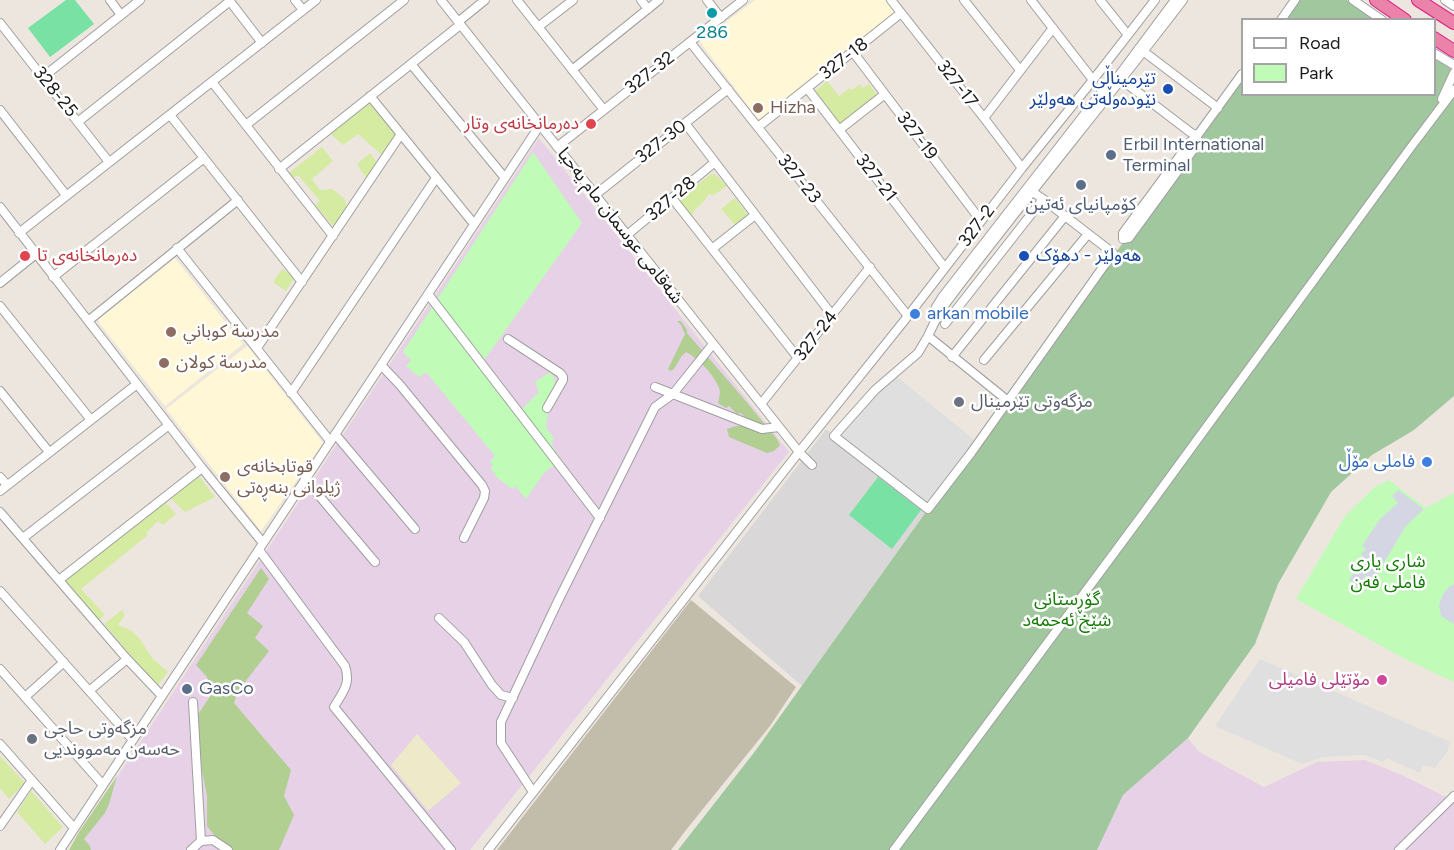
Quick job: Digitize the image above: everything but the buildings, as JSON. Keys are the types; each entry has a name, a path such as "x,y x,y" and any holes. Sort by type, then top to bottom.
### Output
{"highway":[{"path":"1376,0 1390,15"},
{"path":"1418,0 1454,23"},
{"path":"1436,39 1454,45"},
{"path":"1436,39 1454,51"}],"street":[{"path":"110,0 121,15"},
{"path":"43,77 140,0"},
{"path":"295,0 303,10"},
{"path":"19,232 316,0"},
{"path":"246,125 404,0"},
{"name":"شەقامی عوسمان مام یەحیا","path":"441,0 799,453 812,465"},
{"path":"279,169 411,64 485,0"},
{"path":"517,0 604,110"},
{"path":"538,27 573,0"},
{"path":"641,0 648,9"},
{"path":"572,70 659,0"},
{"path":"707,0 721,18"},
{"name":"327-32","path":"557,147 744,0"},
{"name":"327-17","path":"891,0 1022,168"},
{"path":"964,0 1020,70"},
{"path":"1031,0 1093,80"},
{"path":"1100,0 1128,35"},
{"name":"327-2","path":"488,850 1155,0"},
{"path":"1175,0 1141,49 1030,190 949,299 918,353 874,390 834,436 928,509 971,453 1123,239 1129,238 1196,146 1197,136 1241,75"},
{"path":"1141,49 1183,0"},
{"path":"1282,18 1295,0"},
{"path":"1353,0 1379,18"},
{"path":"1446,0 1454,6"},
{"path":"79,121 230,1 261,43"},
{"name":"327-18","path":"758,127 902,13"},
{"name":"328-25","path":"0,23 110,162"},
{"path":"984,118 1053,28"},
{"name":"327-23","path":"690,42 908,316"},
{"path":"1141,49 1218,108"},
{"name":"327-19","path":"853,52 981,221"},
{"path":"1436,54 1454,65"},
{"path":"411,64 505,178"},
{"path":"1428,123 1454,73"},
{"path":"1119,78 1197,136"},
{"path":"212,82 333,236"},
{"name":"327-21","path":"807,88 945,268"},
{"name":"327-30","path":"595,195 728,89"},
{"path":"894,850 1454,90"},
{"path":"839,130 885,94"},
{"path":"370,96 474,224"},
{"path":"0,110 66,195"},
{"path":"170,115 302,282"},
{"path":"685,123 832,315"},
{"path":"60,850 540,125"},
{"path":"257,348 401,134"},
{"path":"53,277 204,158"},
{"name":"327-28","path":"627,235 715,162"},
{"path":"291,393 436,178"},
{"path":"1030,190 1113,253"},
{"path":"672,198 798,358"},
{"path":"945,324 1043,199"},
{"path":"88,321 238,200"},
{"path":"1,211 202,468 345,666 348,681 334,707 452,850"},
{"path":"712,249 755,215"},
{"path":"952,357 1065,216"},
{"path":"984,360 1088,234"},
{"path":"177,248 291,393 415,530"},
{"path":"0,283 36,255"},
{"name":"327-24","path":"761,404 870,267"},
{"path":"428,294 600,518"},
{"path":"0,306 91,420"},
{"path":"928,336 1008,401"},
{"path":"508,339 563,377 547,408"},
{"path":"533,792 501,742 501,722 558,601 655,407 673,394 713,344"},
{"path":"381,365 400,385 485,491 484,498 464,538"},
{"path":"0,477 3,488 137,384"},
{"path":"655,387 762,429 779,427"},
{"path":"0,391 49,452"},
{"path":"23,538 169,426"},
{"path":"59,580 202,468"},
{"path":"306,479 375,562"},
{"path":"0,512 127,659 162,696"},
{"path":"0,591 133,740"},
{"path":"439,618 464,642 501,695 513,698"},
{"path":"89,691 127,659"},
{"path":"25,697 64,662"},
{"path":"0,669 103,785"},
{"path":"193,702 201,841"},
{"path":"0,744 74,828"},
{"path":"0,826 32,780"},
{"path":"1399,850 1454,796"},
{"path":"191,850 201,841 213,840 228,850"}],"shaded area":[{"path":"755,0 885,0 895,13 762,119 758,119 700,42"},
{"path":"539,138 789,452 470,850 69,850"},
{"path":"175,258 243,344 165,406 99,323 99,319"},
{"path":"247,346 323,443 261,531 166,409"},
{"path":"894,374 978,443 928,509 834,436"},
{"path":"826,429 928,509 802,686 698,596"},
{"path":"1398,490 1424,509 1405,527 1375,578 1365,576 1360,588 1349,580 1364,557 1361,554 1366,548 1362,546 1380,519 1398,503 1392,496"},
{"path":"1454,584 1454,624 1441,616 1439,605 1443,594"},
{"path":"691,600 796,687 770,726 671,850 497,850"},
{"path":"1260,659 1450,742 1447,752 1435,768 1423,765 1420,773 1386,758 1384,762 1364,755 1323,757 1302,764 1215,726"},
{"path":"417,734 461,783 428,811 391,765"},
{"path":"1188,738 1199,752 1264,787 1317,762 1365,760 1406,777 1454,801 1454,850 1097,850 1123,795"}],"green space":[{"path":"66,0 75,0 94,24 50,57 28,28"},
{"path":"1300,0 1347,0 1374,18 1286,18"},
{"name":"گۆڕستانی شێخ ئەحمەد","path":"1436,59 1454,71 1454,396 1414,430 1372,455 1331,492 1278,584 1255,644 1188,738 1123,795 1097,850 678,850 756,750 1241,80 1241,96 1436,96"},
{"path":"827,81 839,96 860,84 863,88 869,84 877,95 840,124 814,92"},
{"path":"369,101 396,136 382,155 358,134 343,145 330,133"},
{"path":"322,147 333,161 312,179 320,190 332,189 345,199 347,209 333,226 315,205 320,201 298,175 293,178 289,173"},
{"path":"533,152 582,223 482,363 521,410 539,392 535,382 550,372 554,378 555,383 544,411 548,414 546,427 553,437 552,445 561,460 544,473 526,499 515,486 512,489 495,476 496,473 492,472 493,465 490,461 495,456 426,372 419,377 406,366 411,360 403,352"},
{"path":"370,153 377,163 366,178 357,164"},
{"path":"711,174 715,174 727,186 714,195 708,194 692,215 687,213 677,200"},
{"path":"735,198 748,215 735,225 721,209"},
{"path":"282,269 295,277 286,291 273,282"},
{"path":"677,321 681,321 687,333 777,439 780,445 774,451 767,453 729,437 727,429 746,426 749,421 729,406 726,408 718,403 720,391 717,383 696,358 686,352 674,369 670,371 668,369 685,334"},
{"path":"199,476 215,497 185,512 171,499"},
{"path":"878,477 921,510 892,549 849,515"},
{"name":"شاری یاری فاملی فەن","path":"1389,480 1426,508 1454,493 1454,682 1407,660 1296,599 1345,516 1375,487"},
{"path":"165,502 176,514 163,525 158,521 146,533 148,535 81,589 105,615 99,620 64,581"},
{"path":"261,568 269,579 247,613 263,626 255,638 269,651 238,691 234,703 291,770 284,796 294,815 279,850 226,850 207,826 207,796 200,760 197,716 213,692 207,677 196,665"},
{"path":"122,610 125,615 118,625 132,631 153,659 168,672 157,686 104,624"},
{"path":"0,756 25,783 9,799 0,788"},
{"path":"117,776 105,813 84,839 91,850 69,850 79,832"},
{"path":"31,791 63,827 45,844 17,812"}],"place":[{"name":"286","path":"712,13"},
{"name":"تێرمیناڵی نێودەوڵەتی هەولێر","path":"1168,89"},
{"name":"Hizha","path":"758,108"},
{"name":"دەرمانخانەی وتار","path":"591,124"},
{"name":"Erbil International Terminal","path":"1111,155"},
{"name":"کۆمپانیای ئەتین","path":"1081,185"},
{"name":"دەرمانخانەی تا","path":"25,256"},
{"name":"هەولێر - دهۆک","path":"1024,256"},
{"name":"arkan mobile","path":"915,314"},
{"name":"مدرسة كوباني","path":"171,332"},
{"name":"مدرسة كولان","path":"164,363"},
{"name":"مزگەوتی تێرمینال","path":"959,402"},
{"name":"فاملی مۆڵ","path":"1427,462"},
{"name":"قوتابخانەی ژیلوانی بنەڕەتی","path":"225,477"},
{"name":"مۆتێلی فامیلی","path":"1382,680"},
{"name":"GasCo","path":"187,689"},
{"name":"مزگەوتی حاجی حەسەن مەمووندیی","path":"32,739"}]}
